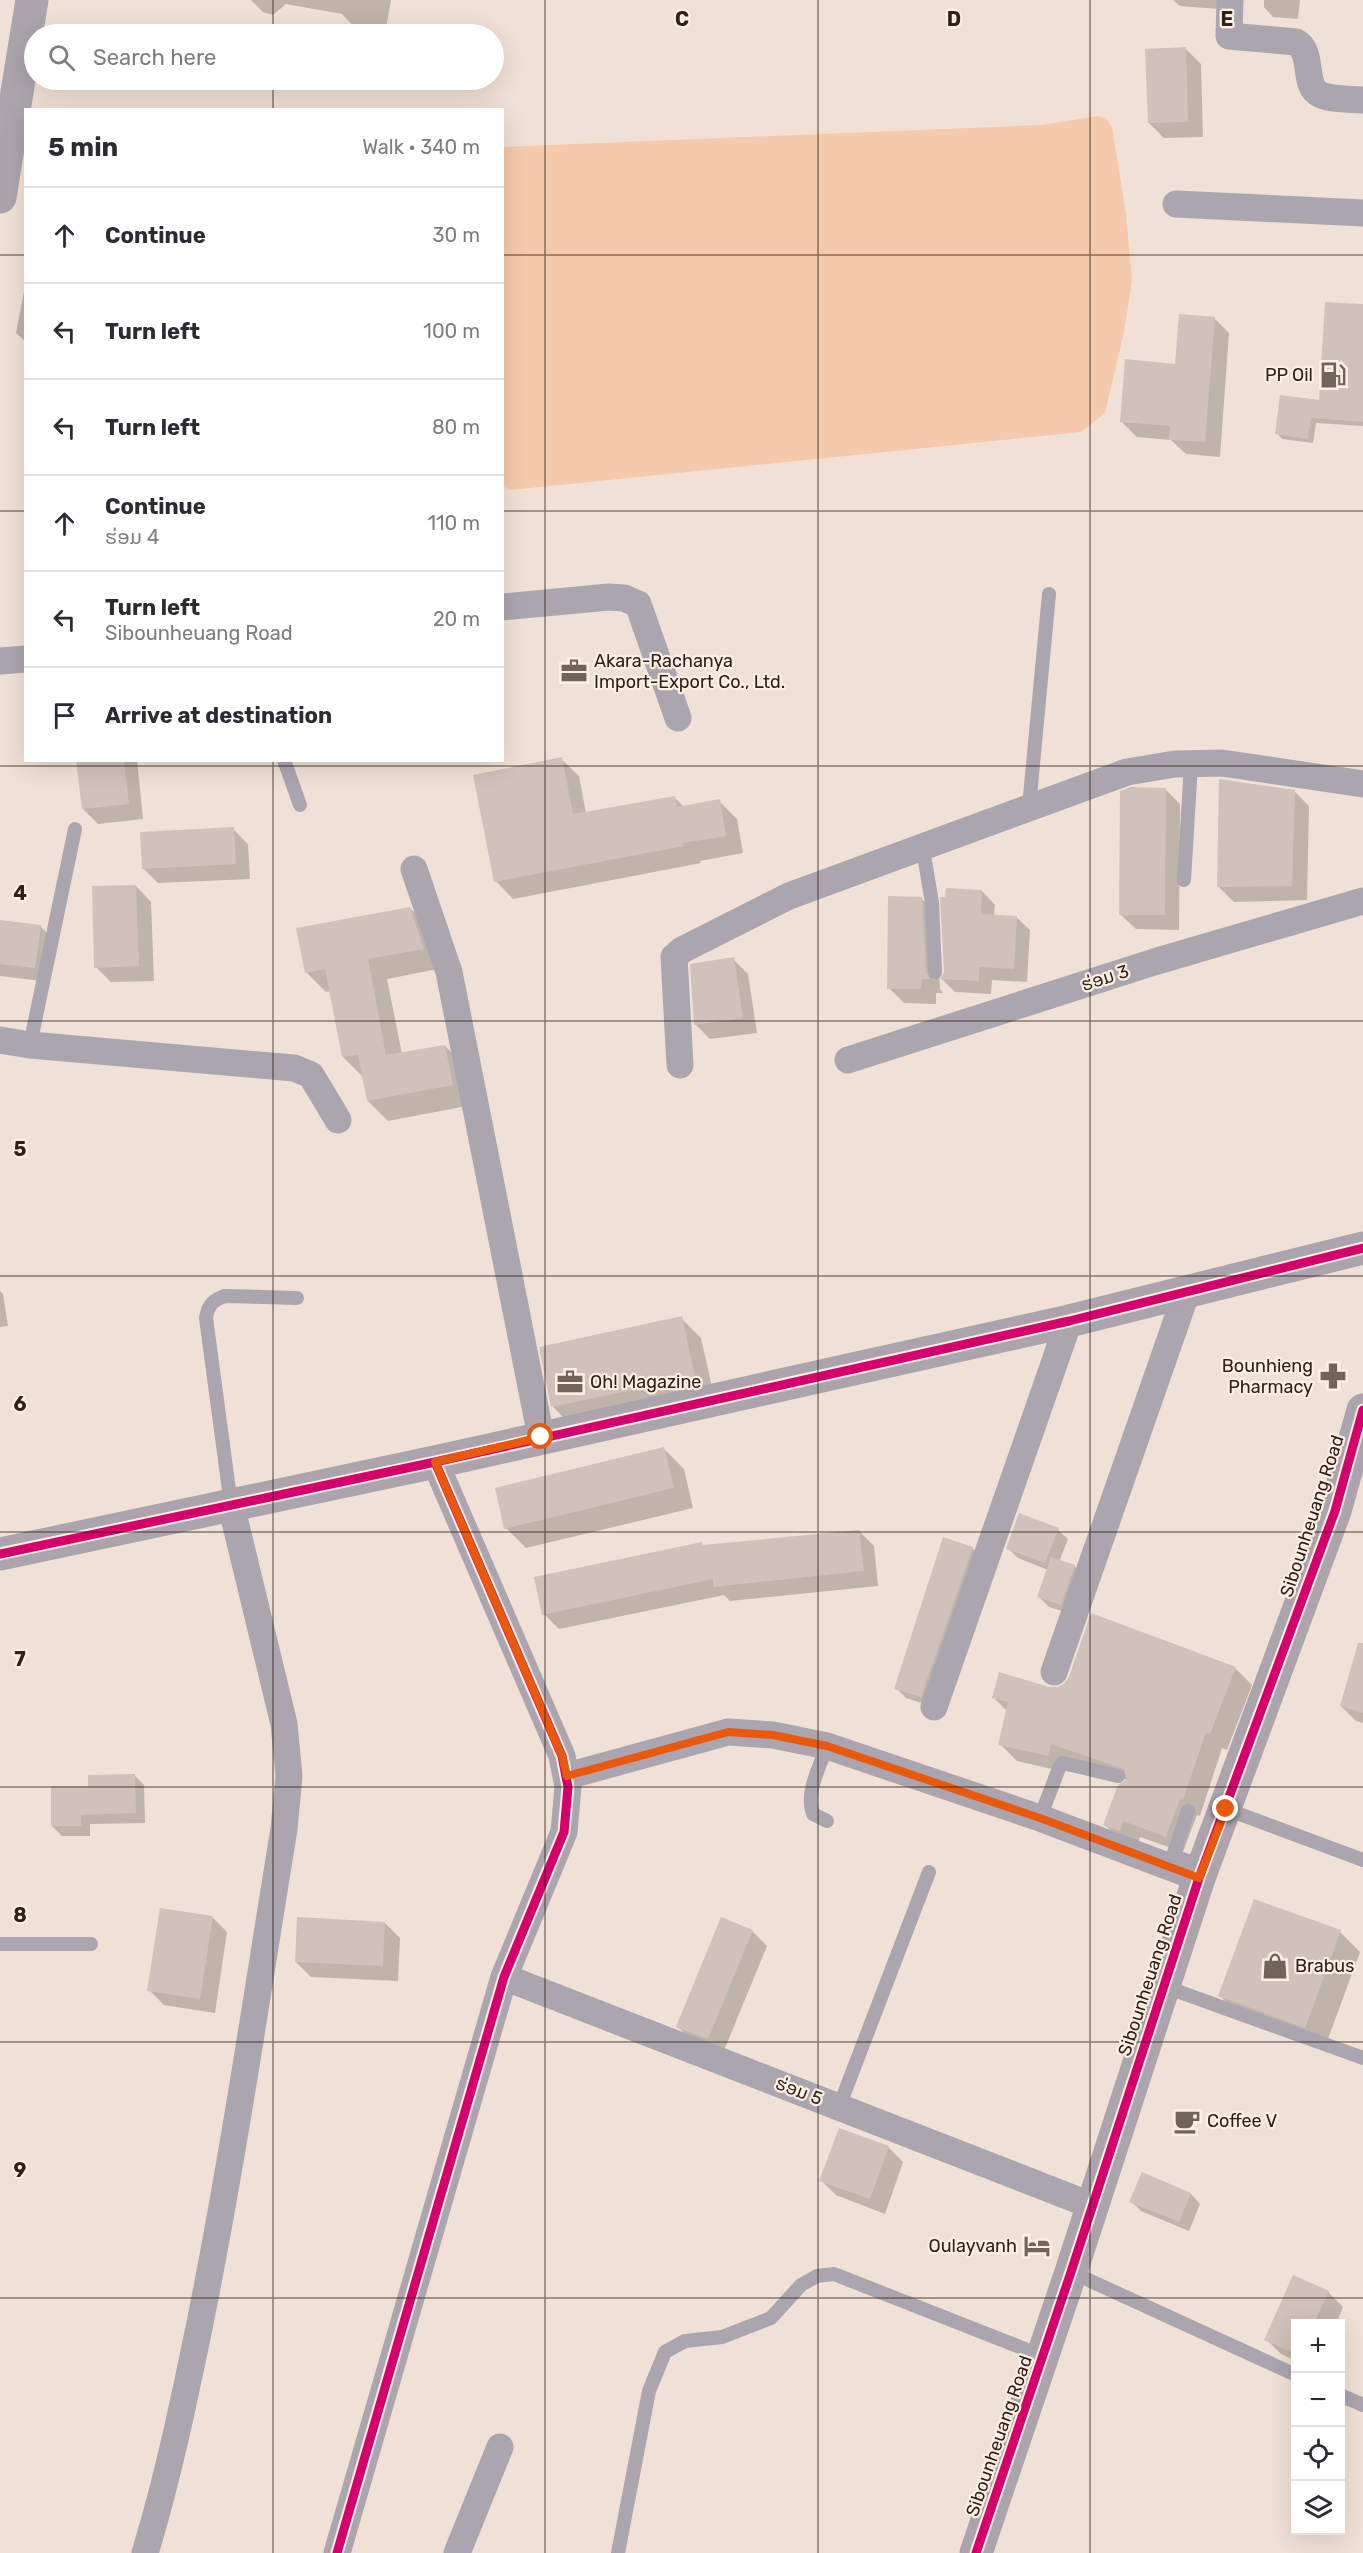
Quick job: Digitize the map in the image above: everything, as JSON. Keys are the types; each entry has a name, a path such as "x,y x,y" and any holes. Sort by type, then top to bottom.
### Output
{"street":[{"path":"28,24 32,0"},
{"path":"1230,0 1229,36 1296,42 1304,49 1312,87 1316,93 1323,96 1363,100"},
{"path":"0,197 24,49"},
{"path":"1176,204 1363,213"},
{"path":"504,607 609,597 624,598 638,604 678,718"},
{"path":"0,662 24,658"},
{"path":"680,1065 672,963 674,957 682,950 789,896 923,849 1029,807 1127,772 1191,764 1222,763 1363,784"},
{"path":"414,869 449,972 541,1437"},
{"name":"ຮ່ອມ 3","path":"848,1060 1154,962 1363,902"},
{"path":"0,1040 30,1045 294,1068 311,1075 338,1120"},
{"path":"0,1554 435,1462 1069,1322 1363,1248"},
{"path":"1054,1672 1186,1294"},
{"path":"934,1707 1069,1322"},
{"name":"Sibounheuang Road","path":"976,2553 1202,1872 1335,1511 1363,1410"},
{"path":"337,2553 504,1977 564,1832 568,1805 567,1776 562,1756 435,1462"},
{"path":"145,2553 156,2517 190,2372 222,2214 282,1840 289,1776 284,1724 231,1505"},
{"path":"567,1776 728,1732 773,1735 827,1746 1202,1872"},
{"name":"ຮ່ອມ 5","path":"504,1977 1093,2206"},
{"path":"457,2553 500,2447"}],"lane":[{"path":"1029,807 1049,594"},
{"path":"285,762 300,806"},
{"path":"1184,880 1191,764"},
{"path":"30,1045 75,829"},
{"path":"923,849 932,903 935,972"},
{"path":"231,1505 206,1318 208,1307 216,1299 225,1296 297,1298"},
{"path":"827,1746 816,1775 810,1805 813,1814 827,1821"},
{"path":"1040,1818 1063,1763 1118,1776"},
{"path":"1226,1809 1363,1860"},
{"path":"1188,1812 1173,1856 1202,1872"},
{"path":"839,2107 929,1872"},
{"path":"0,1944 91,1944"},
{"path":"1163,1986 1363,2058"},
{"path":"1071,2272 1294,2373"},
{"path":"618,2553 649,2391 665,2352 685,2340 722,2337 771,2318 801,2285 817,2276 834,2274 1043,2356"},
{"path":"1345,2397 1363,2405"}],"shaded area":[{"path":"1098,116 1107,120 1112,127 1126,214 1132,281 1124,332 1105,413 1081,432 510,490 504,487 504,147 1042,125"}],"building":[{"path":"1186,47 1188,122 1148,123 1145,49"},
{"path":"1325,302 1363,304 1363,422 1311,418 1308,439 1275,434 1280,395 1319,400"},
{"path":"1179,314 1215,317 1205,442 1169,440 1170,426 1120,422 1125,359 1175,364"},
{"path":"562,757 573,814 675,796 677,807 720,799 726,836 494,882 473,775"},
{"path":"76,762 124,762 129,804 82,809"},
{"path":"1219,779 1295,790 1292,886 1217,887"},
{"path":"1131,787 1166,788 1165,915 1119,915 1120,791"},
{"path":"234,827 236,864 142,869 140,832"},
{"path":"136,885 139,966 94,968 92,886"},
{"path":"946,888 982,890 981,914 1017,916 1014,969 979,967 979,981 940,979 944,972 940,897 945,897"},
{"path":"888,896 922,897 926,972 930,979 922,979 921,989 887,989"},
{"path":"410,907 424,949 368,959 386,1055 445,1045 453,1085 367,1101 358,1055 342,1057 325,969 305,973 296,928"},
{"path":"0,920 41,925 35,968 0,964"},
{"path":"734,957 743,1018 694,1025 690,964"},
{"path":"682,1316 695,1377 551,1407 539,1347"},
{"path":"664,1447 674,1488 504,1529 495,1488"},
{"path":"1019,1513 1059,1528 1045,1563 1006,1549"},
{"path":"859,1530 864,1571 713,1587 713,1579 542,1615 534,1577 702,1542 703,1545"},
{"path":"943,1537 973,1547 921,1697 894,1689"},
{"path":"1051,1557 1075,1565 1061,1605 1037,1597"},
{"path":"1091,1613 1236,1667 1210,1734 1206,1732 1183,1800 1180,1799 1166,1837 1123,1821 1120,1831 1103,1825 1118,1785 1127,1779 1124,1769 1051,1744 1048,1756 998,1745 1008,1702 992,1698 999,1672 1049,1687 1064,1684 1069,1677"},
{"path":"1358,1643 1363,1643 1363,1713 1340,1706"},
{"path":"135,1774 136,1813 81,1815 81,1826 51,1826 51,1786 88,1786 88,1775"},
{"path":"1254,1899 1341,1930 1305,2028 1218,1996"},
{"path":"160,1908 213,1916 200,1999 147,1991"},
{"path":"297,1917 385,1922 383,1966 295,1962"},
{"path":"721,1917 753,1930 708,2039 676,2027"},
{"path":"839,2128 889,2146 870,2199 819,2181"},
{"path":"1142,2172 1191,2193 1179,2222 1129,2202"},
{"path":"1293,2275 1329,2291 1316,2319 1291,2319 1291,2352 1264,2340"}],"cycle path":[{"path":"0,1554 435,1462 1069,1321 1363,1248"},
{"path":"976,2553 1071,2272 1199,1878 1335,1511 1363,1410"},
{"path":"337,2553 504,1977 564,1832 568,1787 562,1756 435,1462"}],"place":[{"name":"PP Oil","path":"1333,375"},
{"name":"Akara-Rachanya Import-Export Co., Ltd.","path":"574,671"},
{"name":"Bounhieng Pharmacy","path":"1333,1376"},
{"name":"Oh! Magazine","path":"570,1382"},
{"name":"Brabus","path":"1275,1966"},
{"name":"Coffee V","path":"1187,2121"},
{"name":"Oulayvanh","path":"1037,2246"}],"route":[{"path":"541,1437 435,1462 562,1756 567,1776 728,1732 773,1735 827,1746 1040,1818 1199,1878 1226,1809"}]}
